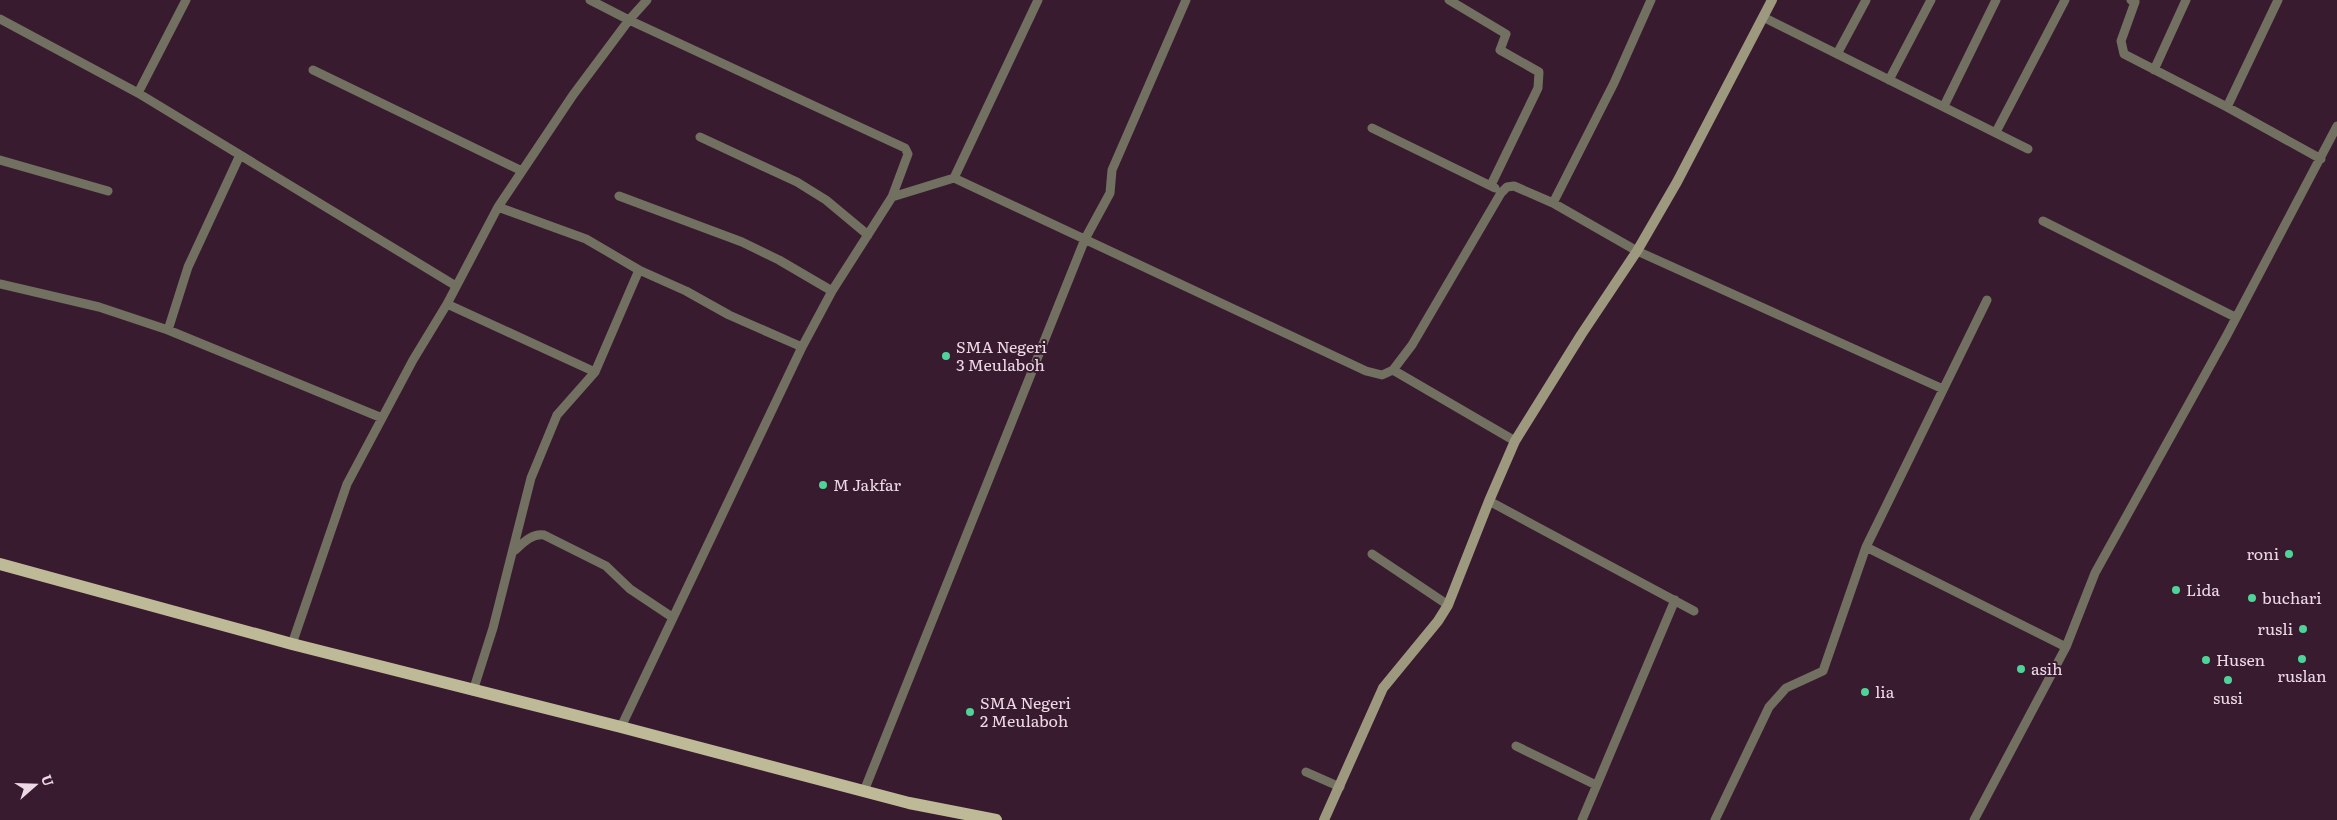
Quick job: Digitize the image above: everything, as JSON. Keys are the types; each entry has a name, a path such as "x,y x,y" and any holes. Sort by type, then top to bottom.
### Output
{"main road":[{"path":"0,564 292,644 473,691 621,727 910,803 996,820"}],"street":[{"path":"138,93 186,0"},
{"path":"590,0 629,20 905,148 908,154 892,197 832,291 802,347 621,727"},
{"path":"292,644 348,484 413,360 447,304 498,207 573,95 629,20 647,0"},
{"path":"954,178 1038,0"},
{"path":"864,791 1085,239 1110,193 1112,170 1186,0"},
{"path":"1449,0 1506,34 1500,50 1539,72 1538,88 1491,185"},
{"path":"1553,203 1614,83 1650,0"},
{"path":"1324,820 1383,688 1438,621 1448,605 1515,441 1581,335 1637,251 1677,182 1772,0"},
{"path":"1837,54 1866,0"},
{"path":"1889,80 1931,0"},
{"path":"1944,106 1996,0"},
{"path":"1996,132 2065,0"},
{"path":"2131,0 2136,2 2123,34 2122,48 2124,54 2227,107 2321,159"},
{"path":"2154,70 2186,0"},
{"path":"2227,107 2278,0"},
{"path":"1763,17 2028,149"},
{"path":"0,19 138,93 456,286"},
{"path":"313,70 522,171"},
{"path":"1974,820 2066,647 2095,573 2321,159 2337,126"},
{"path":"1372,128 1502,192"},
{"path":"700,138 798,182 826,200 868,235"},
{"path":"168,330 188,267 240,155"},
{"path":"0,160 108,191"},
{"path":"892,197 954,178 1366,371 1382,375 1393,370 1412,345 1502,192 1507,187 1514,186 1553,203 1637,251 1943,389"},
{"path":"619,196 742,242 779,260 832,291"},
{"path":"498,207 586,239 638,270 686,291 728,315 802,347"},
{"path":"2043,221 2235,317"},
{"path":"473,691 514,551 531,478 557,415 595,372 638,270"},
{"path":"0,284 99,307 168,330 382,418"},
{"path":"1715,820 1769,707 1786,688 1823,671 1866,547 1987,300"},
{"path":"447,304 595,372"},
{"path":"1393,370 1515,441"},
{"path":"1489,501 1694,611"},
{"path":"514,551 528,539 539,534 544,535 606,566 630,589 672,617"},
{"path":"1866,547 2066,647"},
{"path":"1372,554 1448,605"},
{"path":"1582,820 1675,600"},
{"path":"1516,746 1596,785"},
{"path":"1306,772 1340,787"}],"place":[{"name":"SMA Negeri 3 Meulaboh","path":"946,356"},
{"name":"M Jakfar","path":"823,485"},
{"name":"roni","path":"2289,554"},
{"name":"Lida","path":"2176,590"},
{"name":"buchari","path":"2252,598"},
{"name":"rusli","path":"2303,629"},
{"name":"ruslan","path":"2302,659"},
{"name":"Husen","path":"2206,660"},
{"name":"asih","path":"2021,669"},
{"name":"susi","path":"2228,680"},
{"name":"lia","path":"1865,692"},
{"name":"SMA Negeri 2 Meulaboh","path":"970,712"}]}
